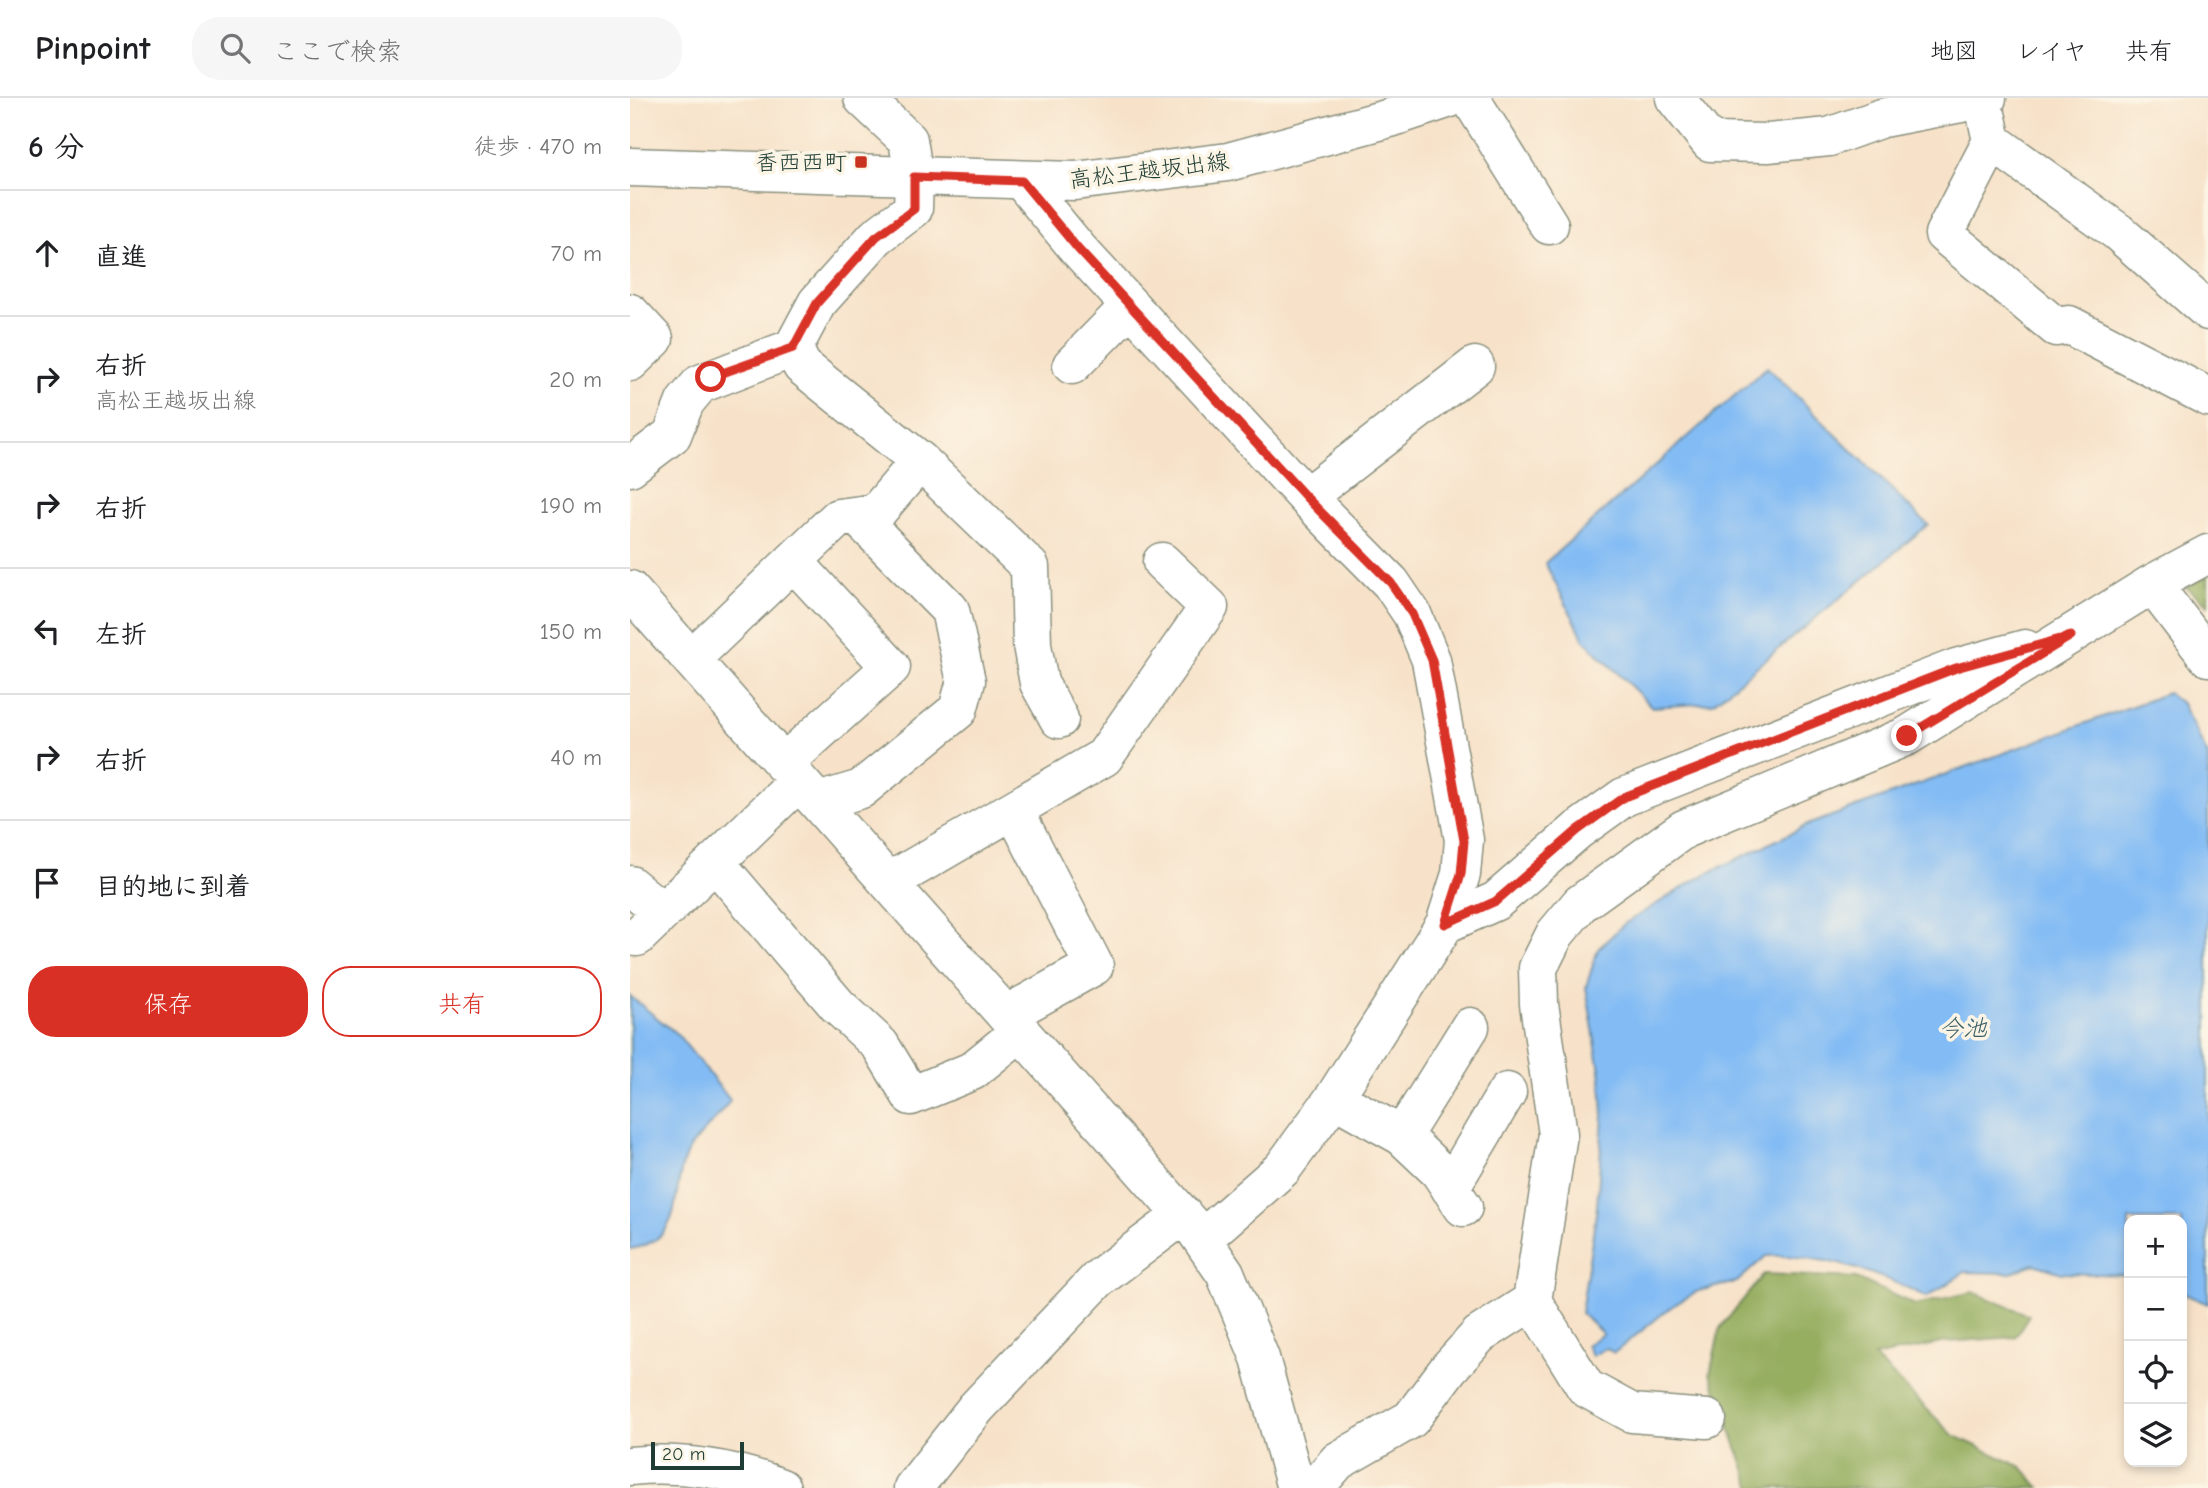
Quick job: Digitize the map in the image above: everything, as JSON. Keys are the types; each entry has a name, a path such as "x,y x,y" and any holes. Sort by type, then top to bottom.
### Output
{"street":[{"path":"630,467 672,435 685,402 700,384 793,348 817,303 876,237 914,209 914,177 908,140 863,98"},
{"name":"高松王越坂出線","path":"630,167 1075,181 1228,162 1390,118 1450,98"},
{"path":"1469,98 1549,225"},
{"path":"1675,98 1710,142 1768,143 1829,137 1882,118 1985,99 1992,141 1944,234 2056,327 2069,325 2208,397"},
{"path":"1992,141 2118,232 2208,312"},
{"path":"914,1488 976,1408 1098,1279 1193,1227 1282,1168 1334,1098 1445,924 1461,874 1464,841 1432,660 1412,614 1391,583 1306,497 1130,306 1022,181"},
{"path":"1072,365 1130,306"},
{"path":"630,313 654,339 630,362"},
{"path":"793,348 802,366 920,461 1030,567 1032,645 1039,683 1059,719"},
{"path":"1306,497 1475,366"},
{"path":"691,659 838,518 876,513 920,461"},
{"path":"800,782 860,789 958,710 966,681 950,610 857,516"},
{"path":"1707,1419 1632,1413 1586,1388 1532,1301 1558,1134 1539,1004 1538,968 1555,934 1580,904 1684,830 1907,736 2152,584 2208,554"},
{"path":"630,885 650,925 800,782 891,667 793,561"},
{"path":"888,882 1104,757 1209,607 1162,562"},
{"path":"2152,584 2208,657"},
{"path":"630,590 1193,1227 1225,1273 1260,1358 1296,1488"},
{"path":"1445,924 1496,901 1578,830 1624,797 1956,668 2071,636"},
{"path":"715,862 838,1006 880,1045 911,1096 972,1071 1013,1023 1094,966 1014,810"},
{"path":"1402,1136 1470,1027"},
{"path":"1334,1098 1402,1136 1439,1171 1457,1198 1507,1092"},
{"path":"1314,1488 1338,1461 1411,1419 1449,1368 1479,1335 1532,1301"},
{"path":"630,1466 666,1462 758,1478 781,1488"}],"green space":[{"path":"2208,575 2208,605 2186,587"},
{"path":"1764,1274 1856,1278 1915,1305 1973,1292 2029,1315 2015,1337 1946,1342 1874,1357 1953,1435 2022,1467 2040,1488 1752,1488 1710,1374 1720,1328"}],"water":[{"path":"1767,367 1928,525 1713,703 1652,707 1585,641 1545,563"},
{"name":"今池","path":"2168,693 2182,704 2208,756 2208,1304 2187,1295 2187,1215 2124,1215 2124,1275 2062,1273 2034,1264 2011,1273 1965,1272 1927,1297 1889,1280 1849,1267 1807,1258 1766,1256 1737,1282 1698,1291 1671,1307 1614,1353 1606,1348 1592,1356 1586,1345 1603,1334 1581,1313 1597,1207 1603,1116 1601,1077 1586,987 1598,949 1624,924 1702,876 1810,824"},
{"path":"630,996 678,1035 730,1100 686,1155 669,1225 648,1244 630,1249"}],"place":[{"name":"香西西町","path":"861,162"}],"route":[{"path":"711,377 728,374 793,348 817,303 876,237 914,209 914,177 1022,181 1078,249 1306,497 1391,583 1412,614 1432,660 1464,841 1461,874 1445,924 1496,901 1578,830 1624,797 1956,668 2071,636 1907,736"}]}
